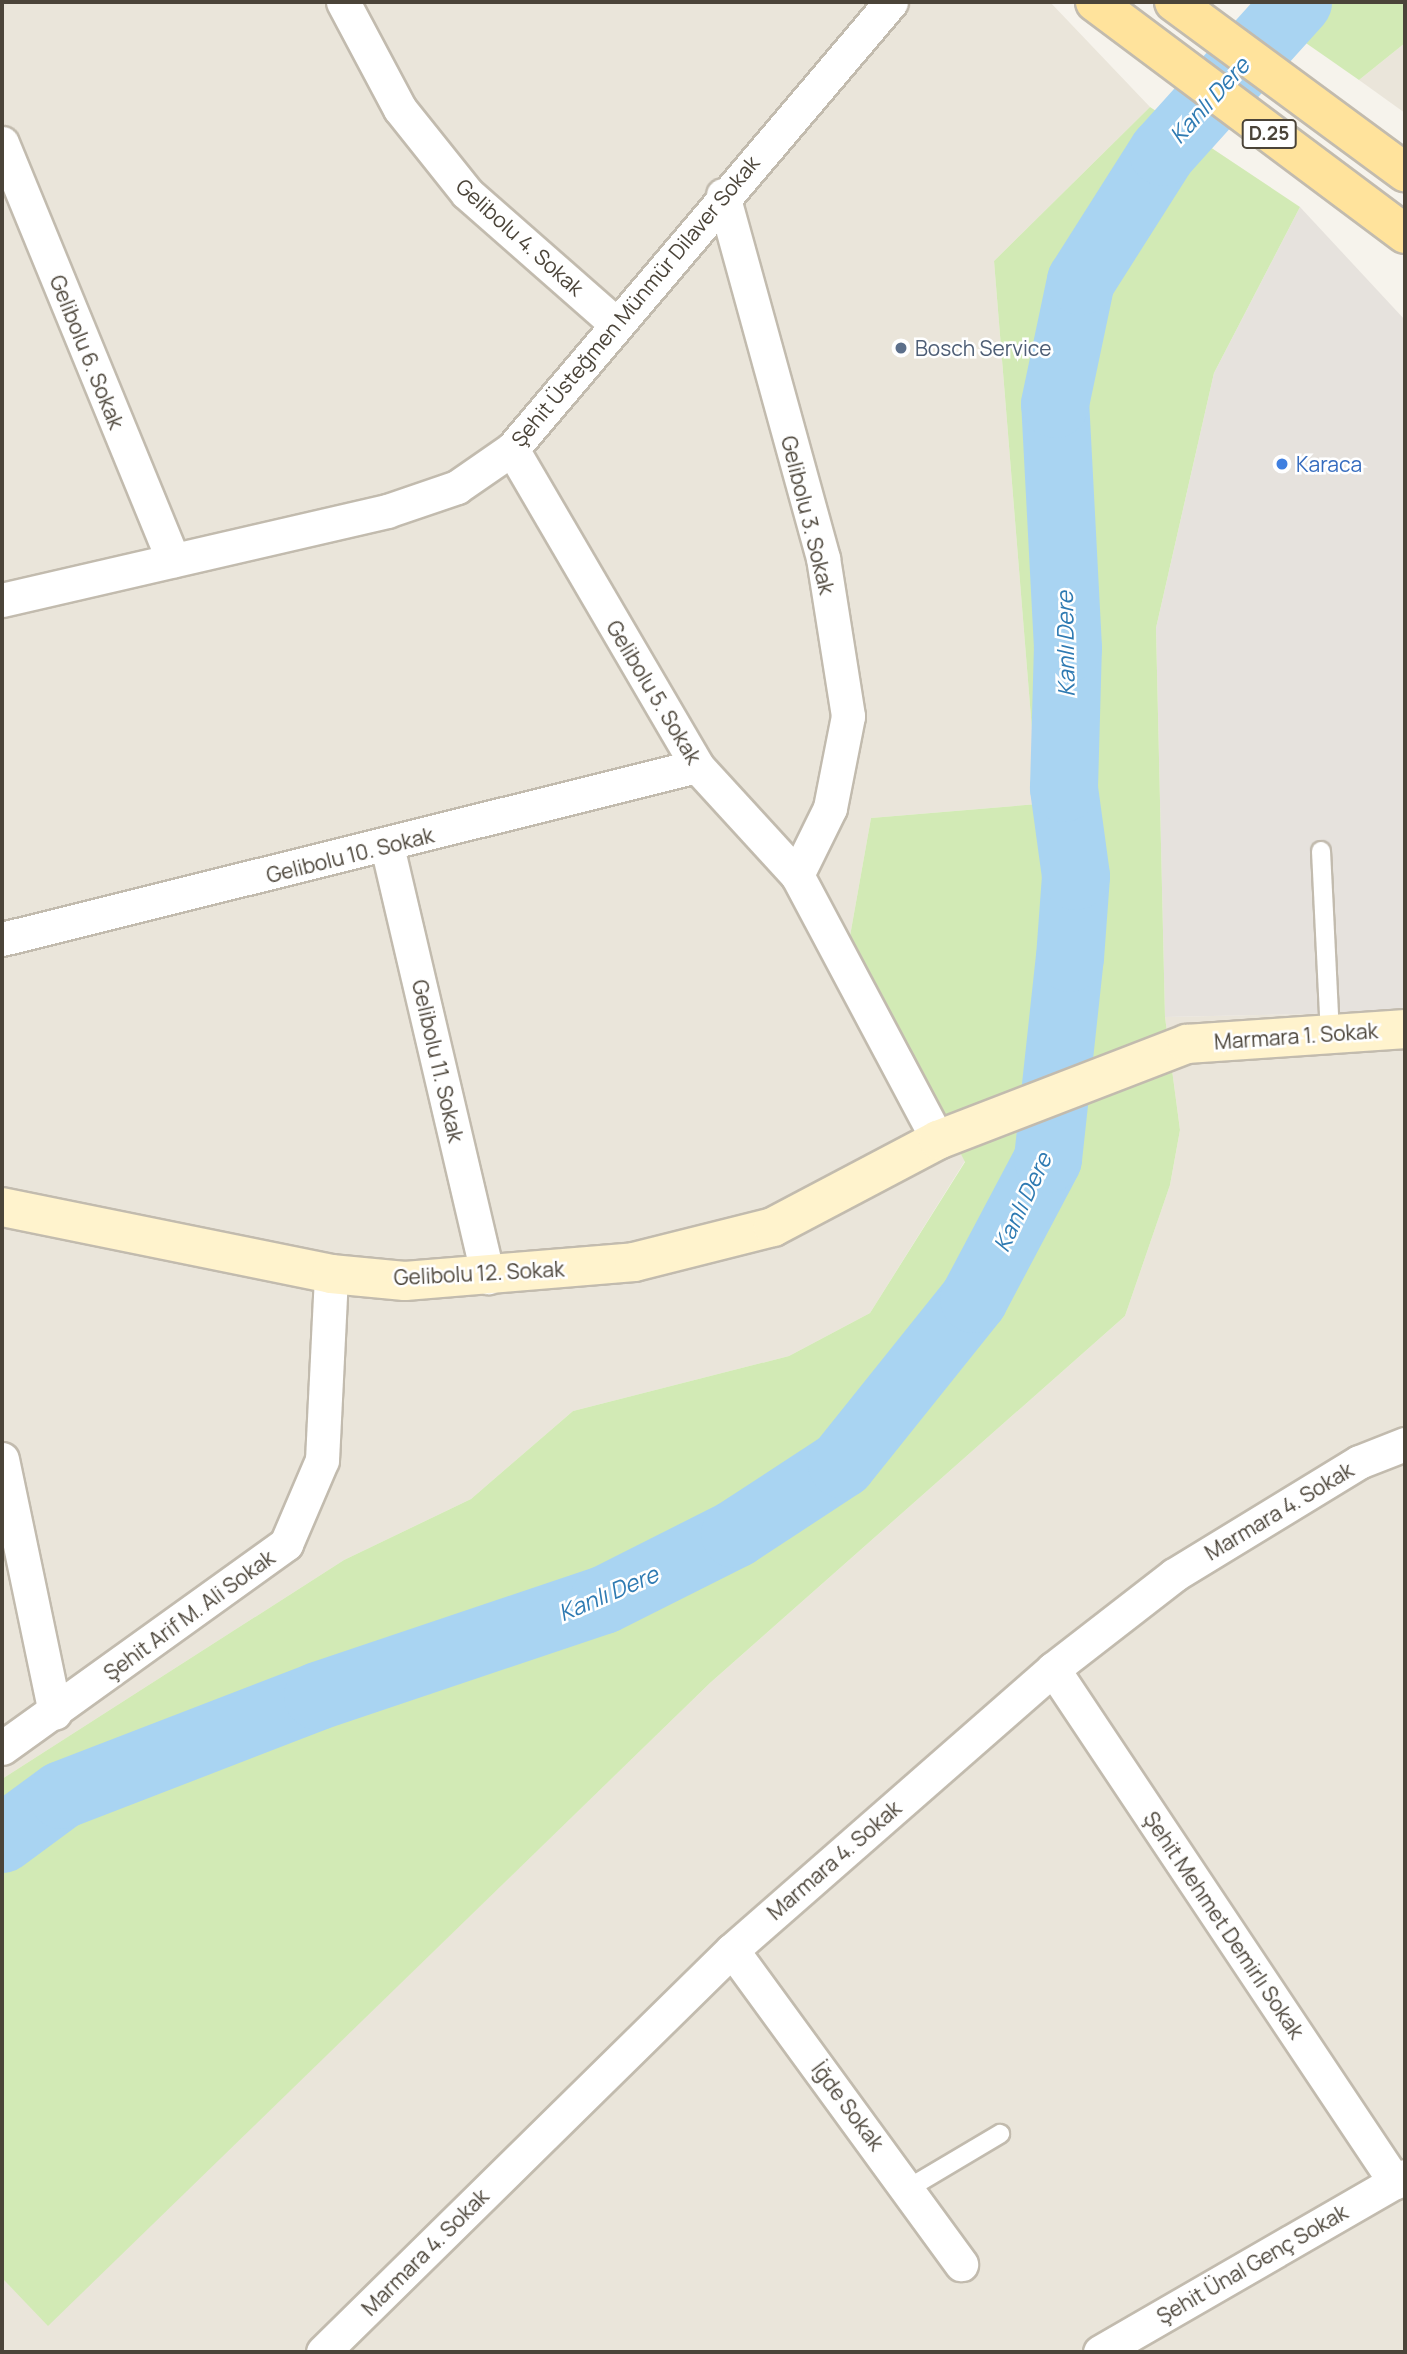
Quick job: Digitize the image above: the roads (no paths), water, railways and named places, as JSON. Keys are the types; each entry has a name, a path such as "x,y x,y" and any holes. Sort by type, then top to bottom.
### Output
{"main road":[{"name":"D.25","path":"1096,2 1144,41 1400,230"},
{"name":"D.25","path":"1174,2 1405,172"}],"street":[{"name":"Gelibolu 4. Sokak","path":"343,2 400,109 467,193 616,324"},
{"name":"Şehit Üsteğmen Münmür Dilaver Sokak","path":"2,600 387,511 457,487 512,449 723,195 891,2"},
{"name":"Gelibolu 6. Sokak","path":"2,143 173,560"},
{"name":"Gelibolu 3. Sokak","path":"723,195 823,558 848,716 830,808 797,874"},
{"name":"Gelibolu 5. Sokak","path":"512,449 697,766 797,874 937,1140"},
{"name":"Gelibolu 10. Sokak","path":"2,939 387,846 697,766"},
{"name":"Gelibolu 11. Sokak","path":"387,846 488,1277"},
{"name":"Marmara 1. Sokak","path":"937,1140 1187,1044 1330,1032 1405,1029"},
{"name":"Gelibolu 12. Sokak","path":"2,1207 331,1275 405,1281 488,1277 634,1262 773,1227 937,1140"},
{"name":"Şehit Arif M. Ali Sokak","path":"2,1748 55,1713 286,1544 322,1460 331,1275"},
{"name":"Marmara 4. Sokak","path":"323,2352 732,1950 1053,1669 1174,1575 1359,1462 1405,1444"},
{"path":"2,1459 55,1713"},
{"name":"Şehit Mehmet Demirlı Sokak","path":"1053,1669 1400,2179"},
{"name":"İğde Sokak","path":"732,1950 909,2188 961,2264"},
{"name":"Şehit Ünal Genç Sokak","path":"1100,2352 1400,2179"}],"lane":[{"path":"1321,850 1330,1032"},
{"path":"909,2188 1000,2134"}],"waterway":[{"name":"Kanlı Dere","path":"2,1839 62,1795 318,1696 604,1600 735,1534 842,1464 974,1299 1048,1159 1070,958 1076,876 1064,788 1068,648 1055,404 1081,281 1163,152 1298,2"}],"place":[{"name":"Bosch Service","path":"901,348"},
{"name":"Karaca","path":"1282,464"}]}
